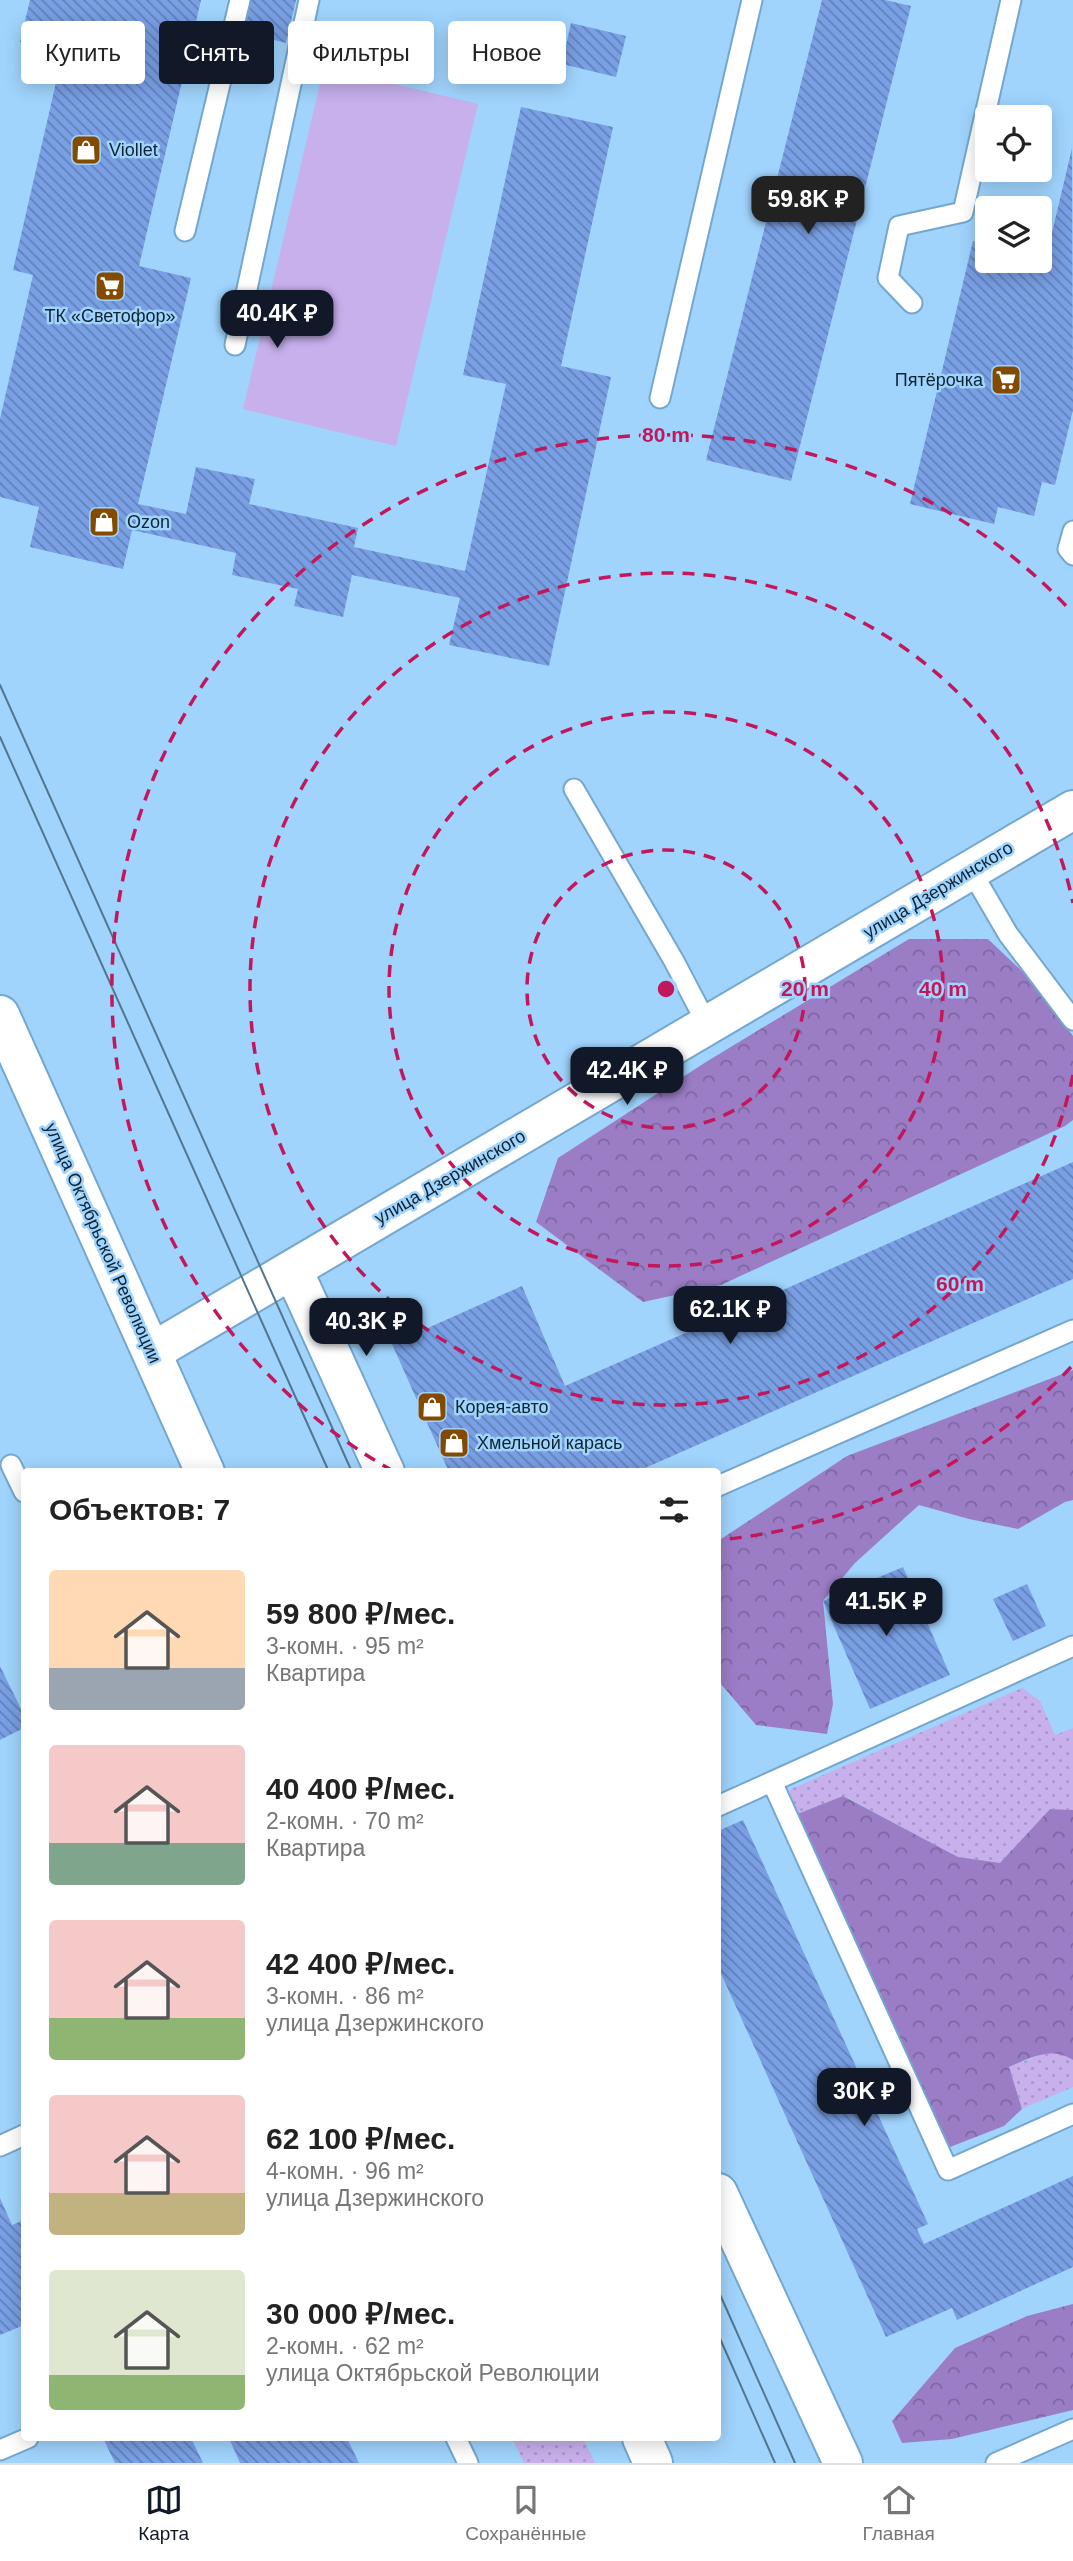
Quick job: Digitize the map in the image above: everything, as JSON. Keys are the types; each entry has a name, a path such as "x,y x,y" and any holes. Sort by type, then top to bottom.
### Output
{"street":[{"name":"улица Дзержинского","path":"152,1352 1073,810"},
{"name":"улица Октябрьской Революции","path":"0,1015 203,1468"},
{"path":"293,1270 383,1468"},
{"path":"721,2199 843,2463"},
{"path":"643,2441 653,2463"}],"lane":[{"path":"185,231 240,0"},
{"path":"235,345 309,0"},
{"path":"660,398 752,0"},
{"path":"912,303 888,278 899,226 963,212 1011,0"},
{"path":"1073,531 1068,549 1073,555"},
{"path":"574,789 674,961 708,1026"},
{"path":"970,869 1008,934 1073,1020"},
{"path":"721,1485 1073,1330"},
{"path":"11,1465 21,1486"},
{"path":"721,1805 1073,1646"},
{"path":"772,1782 948,2170 1073,2114"},
{"path":"0,2146 21,2136"},
{"path":"996,2463 1073,2429"},
{"path":"0,2450 21,2441"},
{"path":"457,2441 468,2463"}],"shaded area":[{"path":"320,84 395,84 478,104 396,446 243,409"},
{"path":"1022,1688 1040,1701 1055,1735 1073,1728 1073,1810 1050,1809 1000,1864 958,1857 844,1796 795,1815 789,1790"},
{"path":"1045,2053 1066,2055 1073,2060 1073,2087 1022,2109 1009,2067"},
{"path":"513,2441 584,2441 595,2463 524,2463"}],"green space":[{"path":"909,939 988,939 1028,977 1073,1036 1073,1120 721,1285 643,1302 536,1222 558,1158 706,1062"},
{"path":"1073,1370 1073,1500 1018,1529 919,1505 855,1563 823,1601 833,1704 827,1734 756,1725 721,1684 721,1539 847,1456"},
{"path":"843,1796 958,1857 1000,1863 1050,1809 1073,1810 1073,2060 1049,2054 1009,2067 1022,2109 1004,2126 950,2147 795,1815"},
{"path":"1073,2304 1073,2410 952,2439 902,2443 892,2421 955,2348 1027,2316"}],"building":[{"path":"30,0 201,0 196,21 159,21 159,84 181,84 139,266 191,278 138,504 186,514 196,467 255,479 249,504 358,528 354,547 465,571 506,384 463,375 521,107 613,127 561,366 611,377 549,666 449,645 460,598 352,575 343,617 294,606 298,589 232,575 236,553 132,530 123,569 30,547 39,507 0,497 0,419 33,275 13,270 56,84 145,84 145,21 25,21"},
{"path":"249,0 296,0 291,21 288,21 286,43 274,40 274,21 244,21"},
{"path":"822,0 885,0 911,6 791,481 706,460"},
{"path":"571,23 626,36 616,77 566,65 566,46"},
{"name":"Пятёрочка","path":"1072,148 1073,410 1055,485 1042,482 1034,516 998,507 994,524 910,504 973,241 975,273 1052,273 1052,233"},
{"path":"1073,1162 1073,1279 645,1468 447,1468 392,1344 522,1286 565,1386"},
{"path":"903,1567 950,1675 870,1709 823,1601"},
{"path":"1027,1584 1046,1626 1013,1641 993,1599"},
{"path":"0,1666 21,1709 21,1730 0,1740"},
{"path":"743,1820 928,2224 917,2229 924,2244 1073,2176 1073,2267 957,2320 952,2308 886,2337 721,1974 721,1830"},
{"path":"0,2198 12,2225 21,2221 21,2326 0,2335"},
{"path":"104,2441 192,2441 203,2463 115,2463"},
{"path":"230,2441 348,2441 359,2463 240,2463"}],"tram line":[{"path":"0,685 350,1468"},
{"path":"0,737 327,1468"},
{"path":"721,2297 795,2463"},
{"path":"721,2341 775,2463"}],"place":[{"name":"Viollet","path":"86,150"},
{"name":"ТК «Светофор»","path":"110,286"},
{"name":"Пятёрочка","path":"1006,380"},
{"name":"Ozon","path":"104,522"},
{"name":"Корея-авто","path":"432,1407"},
{"name":"Хмельной карась","path":"454,1443"}]}
